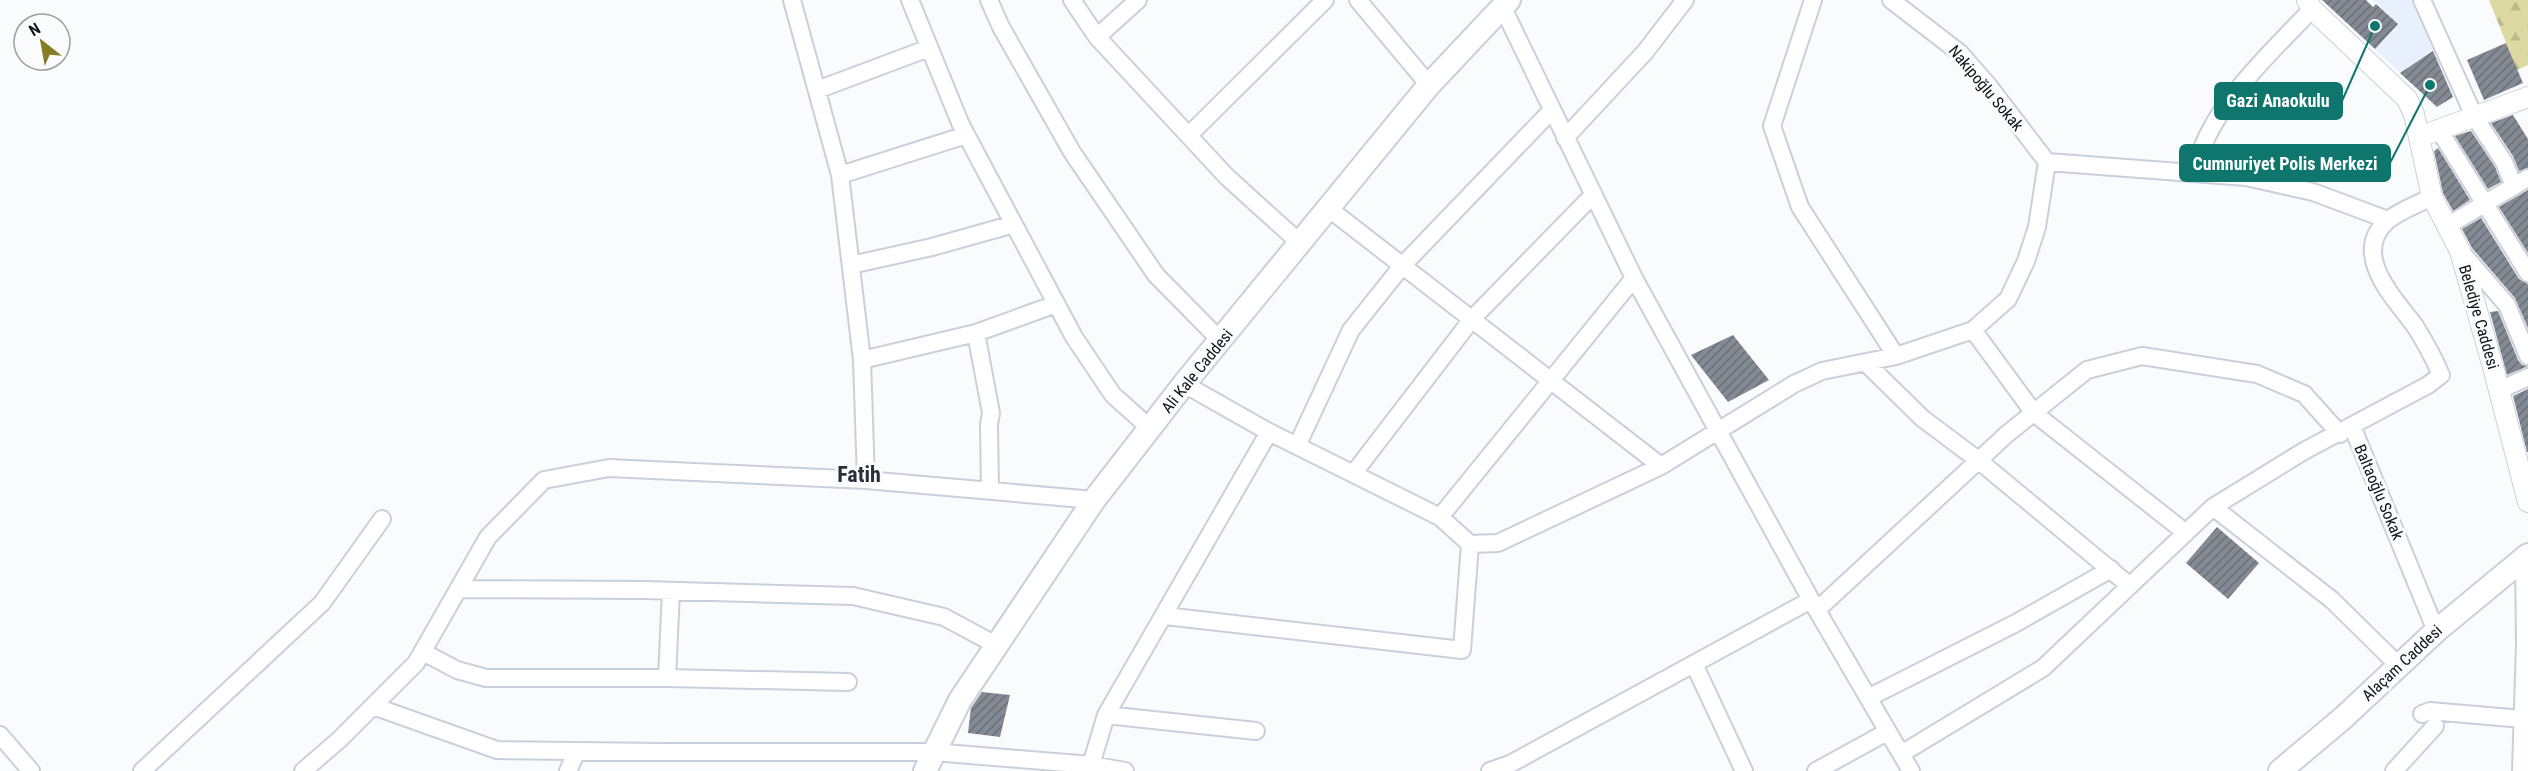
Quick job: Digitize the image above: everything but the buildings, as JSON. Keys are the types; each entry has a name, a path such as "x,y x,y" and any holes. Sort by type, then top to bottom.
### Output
{"main road":[{"name":"Ali Kale Caddesi","path":"929,761 960,700 1094,500 1184,384 1429,85 1506,3"},
{"name":"Alaçam Caddesi","path":"2280,771 2343,717 2397,665 2527,553"}],"street":[{"path":"792,0 840,175 862,360 866,480"},
{"path":"910,0 966,135 1074,337 1113,395 1151,429"},
{"path":"989,0 1001,27 1072,152 1156,275 1221,341"},
{"path":"1072,0 1097,36 1227,177 1300,243"},
{"path":"1097,36 1138,0"},
{"path":"1189,135 1325,0"},
{"path":"1358,0 1429,85"},
{"path":"1564,138 1645,52 1685,0"},
{"path":"1814,0 1772,126 1800,207 1896,356"},
{"name":"Nakipoğlu Sokak","path":"1890,0 1914,7 1960,53 1988,85 2047,162"},
{"path":"2422,0 2474,116 2504,162 2521,182 2446,226"},
{"path":"1506,3 1551,110 1634,279 1814,605 1911,771"},
{"path":"2194,172 2203,142 2215,121 2310,4"},
{"name":"Belediye Caddesi","path":"2310,4 2407,99 2414,114 2432,197 2460,251 2500,390 2528,502"},
{"path":"817,90 929,48"},
{"path":"2419,137 2528,98"},
{"path":"1297,446 1351,330 1402,266 1551,110"},
{"path":"2439,130 2484,204 2526,265"},
{"path":"840,175 966,135"},
{"path":"1184,384 1269,432 1440,517 1470,544 1498,543 1661,466 1794,384 1822,371 1896,356 1973,330 2008,299 2026,261 2037,227 2047,162 2194,172 2268,181 2313,192 2388,220 2432,197"},
{"path":"1353,474 1472,319 1592,196"},
{"path":"1328,208 1661,466"},
{"name":"Baltaoğlu Sokak","path":"2388,220 2378,233 2376,242 2374,255 2379,276 2427,345 2441,375 2428,385 2346,430 2436,631"},
{"path":"851,265 932,248 1014,225"},
{"path":"2460,251 2507,305 2528,356"},
{"path":"1440,517 1634,279"},
{"path":"862,360 976,333 1056,304"},
{"path":"1973,330 2034,413 2186,532"},
{"path":"976,333 992,413 989,424 990,491"},
{"path":"1490,771 1510,764 1695,664 1814,605 1978,460 2087,370 2142,356 2257,375 2304,394 2346,430 2304,451 2213,507 2043,668 1901,754"},
{"path":"1866,363 1922,418 1978,460 2130,586"},
{"path":"2500,390 2528,376"},
{"path":"1091,765 1106,715 1269,432"},
{"path":"303,771 340,740 416,663 488,537 544,480 609,468 866,480 1094,500"},
{"path":"2213,507 2332,600 2397,665"},
{"path":"141,771 322,603 382,519"},
{"path":"1165,616 1462,650 1470,544"},
{"path":"2521,771 2527,553"},
{"path":"1868,698 2016,623 2111,569"},
{"path":"458,589 853,596 944,617 996,645"},
{"path":"667,678 671,591"},
{"path":"423,652 457,670 486,678 667,678 848,682"},
{"path":"1695,664 1744,771"},
{"path":"373,706 497,750 1091,765 1125,771"},
{"path":"2422,714 2430,711 2523,719"},
{"path":"1106,715 1256,731"},
{"path":"2394,771 2435,726"},
{"path":"1816,771 1887,732"},
{"path":"0,735 31,771"},
{"path":"568,771 577,751"}],"shaded area":[{"path":"2374,0 2414,0 2434,50 2400,73 2375,49 2398,24"}],"green space":[{"path":"2489,0 2528,0 2528,65 2517,70"}],"place":[{"name":"Gazi Anaokulu","path":"2375,26"},
{"name":"Cumnuriyet Polis Merkezi","path":"2430,85"}],"district":[{"name":"Fatih","path":"859,474"}]}
